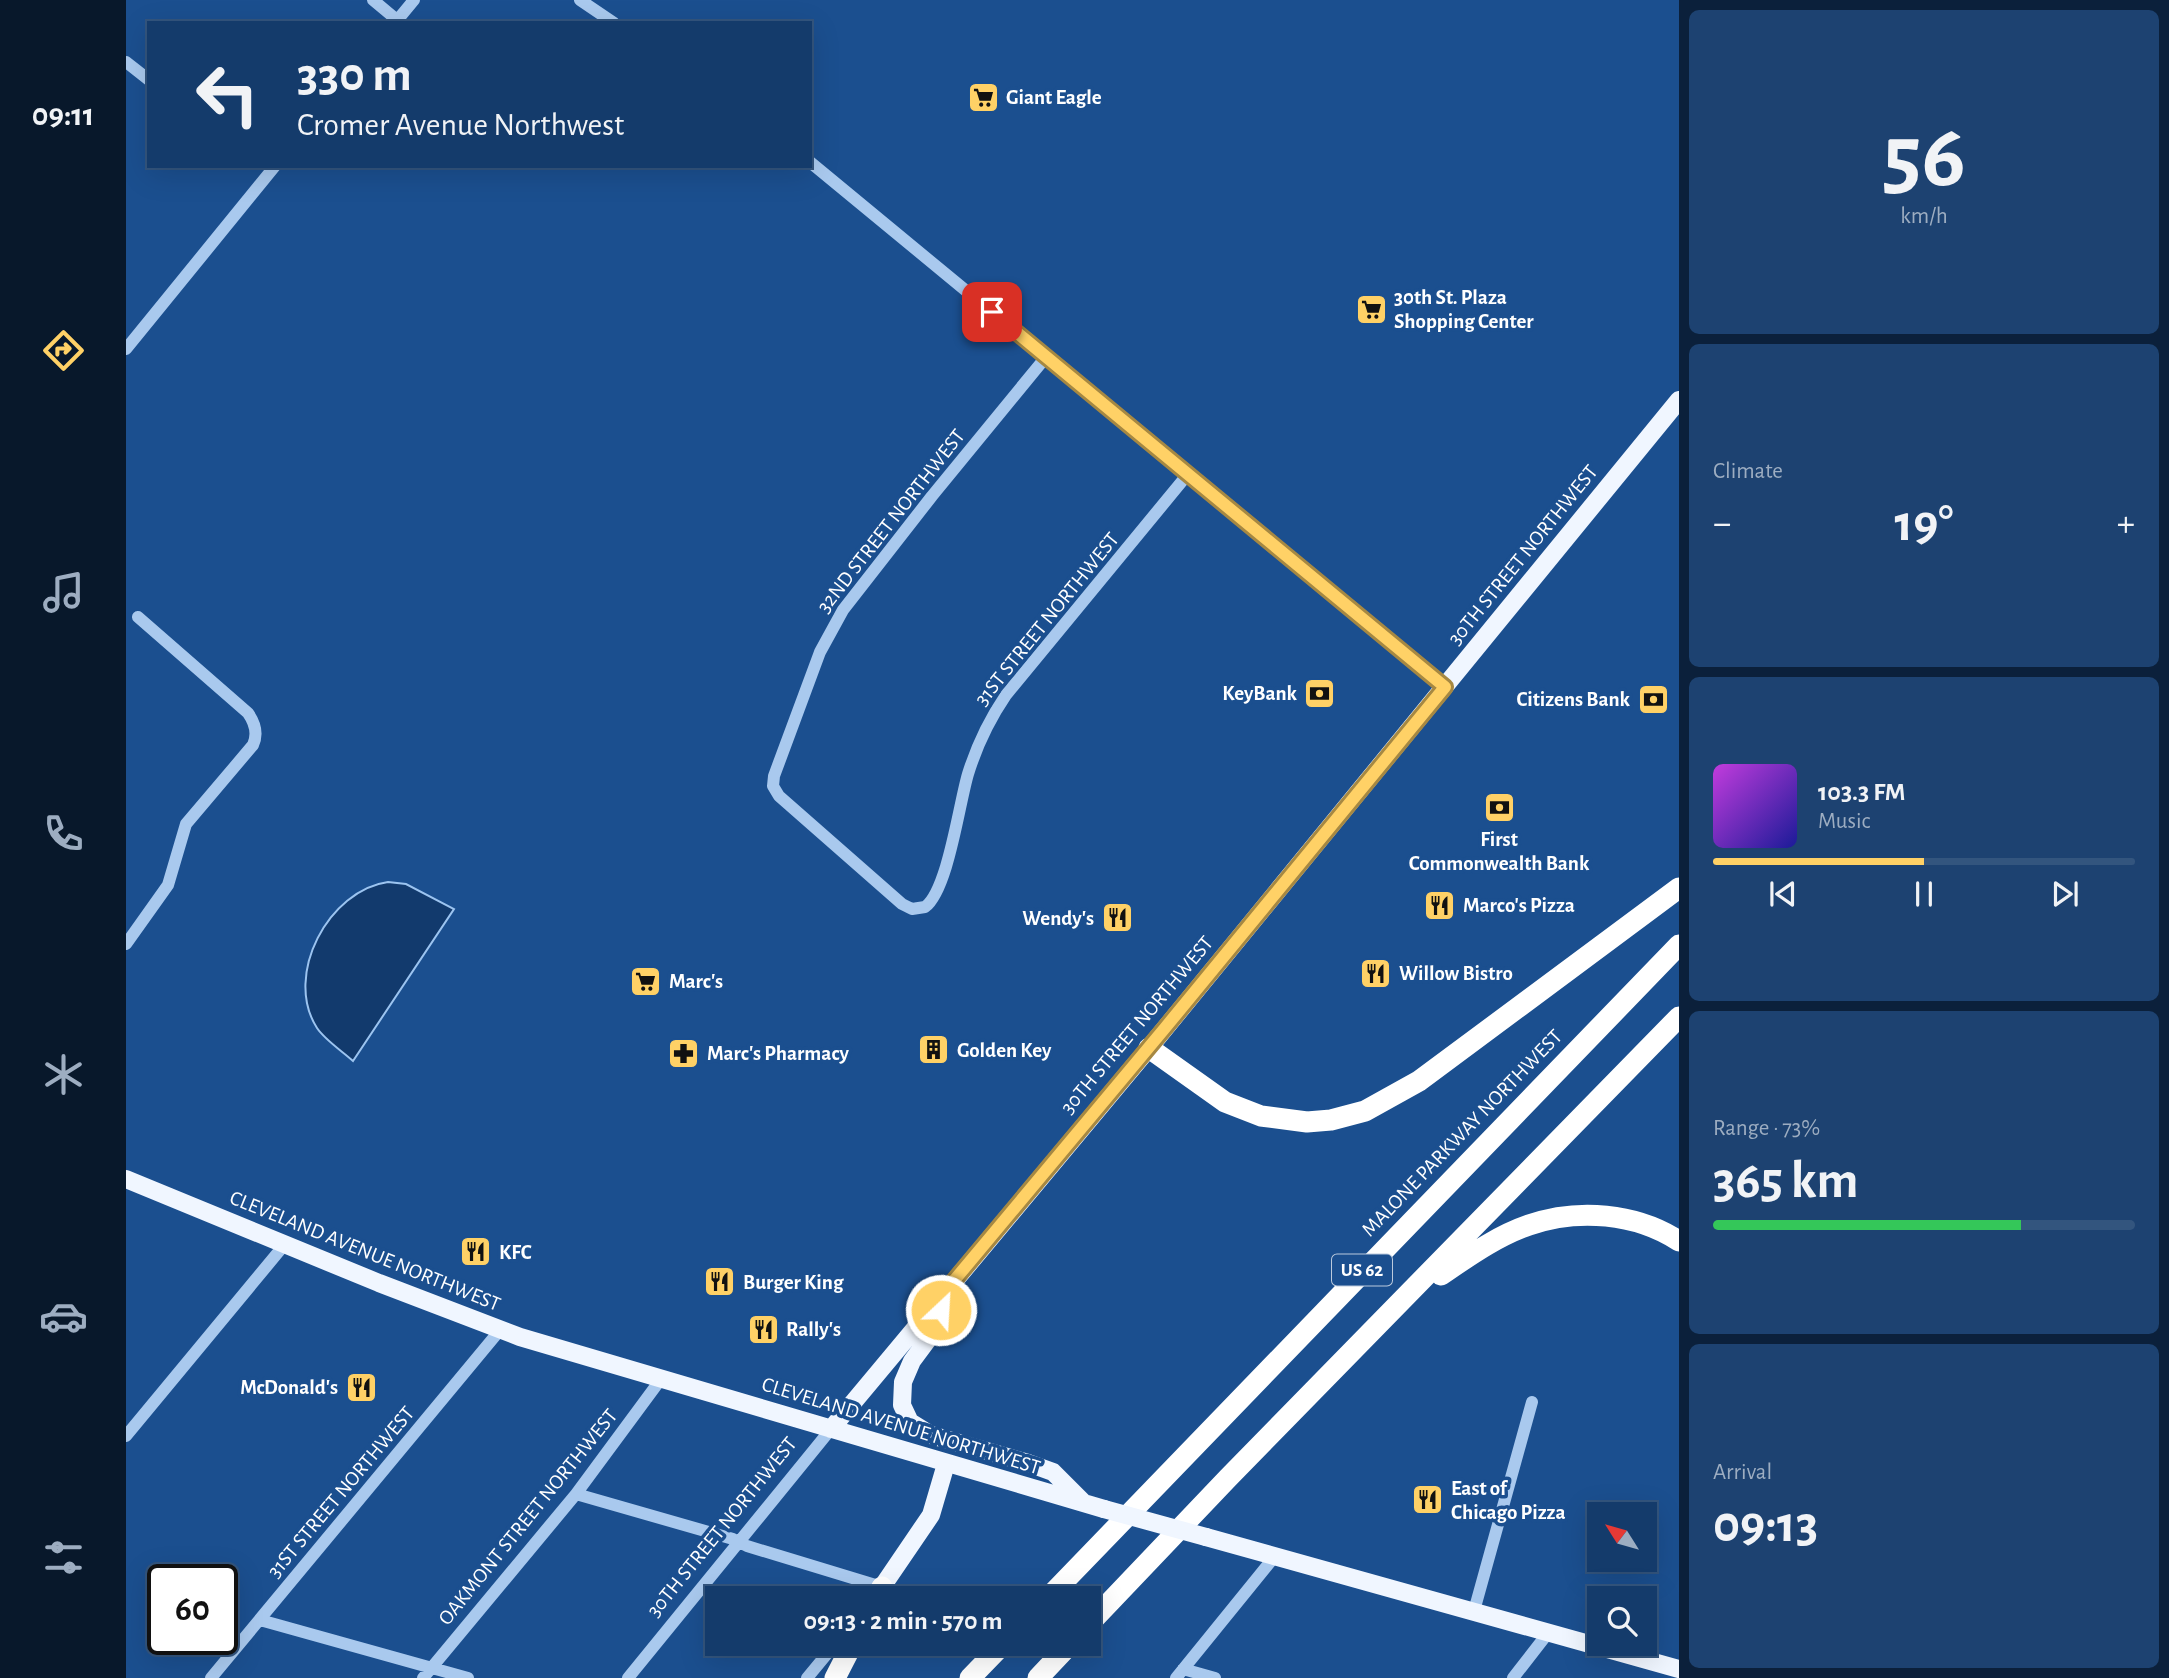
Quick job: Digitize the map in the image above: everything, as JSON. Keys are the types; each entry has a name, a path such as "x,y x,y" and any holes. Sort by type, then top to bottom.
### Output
{"highway":[{"path":"1149,1048 1224,1102 1261,1116 1307,1122 1331,1120 1365,1111 1419,1081 1679,888"},
{"name":"MALONE PARKWAY NORTHWEST","path":"1060,1586 1679,945"},
{"name":"US 62","path":"1101,1612 1679,1017"},
{"path":"1392,1312 1473,1253 1501,1237 1540,1222 1574,1216 1623,1219 1647,1225 1679,1241"},
{"path":"835,1678 846,1656"},
{"path":"970,1678 991,1656"},
{"path":"1038,1678 1059,1656"}],"main road":[{"name":"30TH STREET NORTHWEST","path":"831,1429 1149,1048 1679,400"},
{"name":"CLEVELAND AVENUE NORTHWEST","path":"126,1179 500,1330 1104,1510 1679,1669"},
{"path":"947,1289 935,1331 912,1361 904,1378 901,1401 909,1422 931,1435 1053,1472 1085,1504"},
{"path":"883,1586 932,1515 946,1464"}],"street":[{"path":"373,0 396,21 414,0"},
{"path":"580,0 611,21"},
{"path":"126,62 147,78"},
{"path":"812,164 1445,687"},
{"path":"126,349 269,168"},
{"name":"32ND STREET NORTHWEST","path":"912,909 875,883 779,796 774,786 774,776 820,652 843,611 932,496 1046,357"},
{"name":"31ST STREET NORTHWEST","path":"912,909 929,904 938,890 968,772 992,716 1006,695 1188,474"},
{"path":"126,944 168,885 186,824 253,745 256,737 254,724 248,713 138,617"},
{"path":"126,1436 285,1244"},
{"name":"31ST STREET NORTHWEST","path":"211,1678 500,1330"},
{"name":"OAKMONT STREET NORTHWEST","path":"427,1673 576,1494 661,1379"},
{"path":"1474,1611 1532,1402"},
{"name":"30TH STREET NORTHWEST","path":"628,1678 831,1429"},
{"path":"576,1494 738,1542 856,1586"},
{"path":"1180,1673 1275,1556"},
{"path":"260,1620 427,1673 468,1678"},
{"path":"1513,1678 1548,1633"},
{"path":"807,1678 825,1656"},
{"path":"1180,1673 1215,1678"}],"water":[{"path":"388,882 406,884 454,909 353,1061 317,1028 308,1007 305,984 309,961 318,938 331,918 347,901 367,888"}],"place":[{"name":"Giant Eagle","path":"983,97"},
{"name":"30th St. Plaza Shopping Center","path":"1371,309"},
{"name":"KeyBank","path":"1320,693"},
{"name":"Citizens Bank","path":"1653,699"},
{"name":"First Commonwealth Bank","path":"1499,807"},
{"name":"Marco's Pizza","path":"1440,905"},
{"name":"Wendy's","path":"1117,918"},
{"name":"Willow Bistro","path":"1376,973"},
{"name":"Marc's","path":"646,981"},
{"name":"Golden Key","path":"934,1050"},
{"name":"Marc's Pharmacy","path":"684,1053"},
{"name":"KFC","path":"476,1252"},
{"name":"Burger King","path":"720,1282"},
{"name":"Rally's","path":"763,1329"},
{"name":"McDonald's","path":"361,1387"},
{"name":"East of Chicago Pizza","path":"1428,1500"}],"route":[{"path":"941,1310 947,1289 1445,687 992,312"}]}
